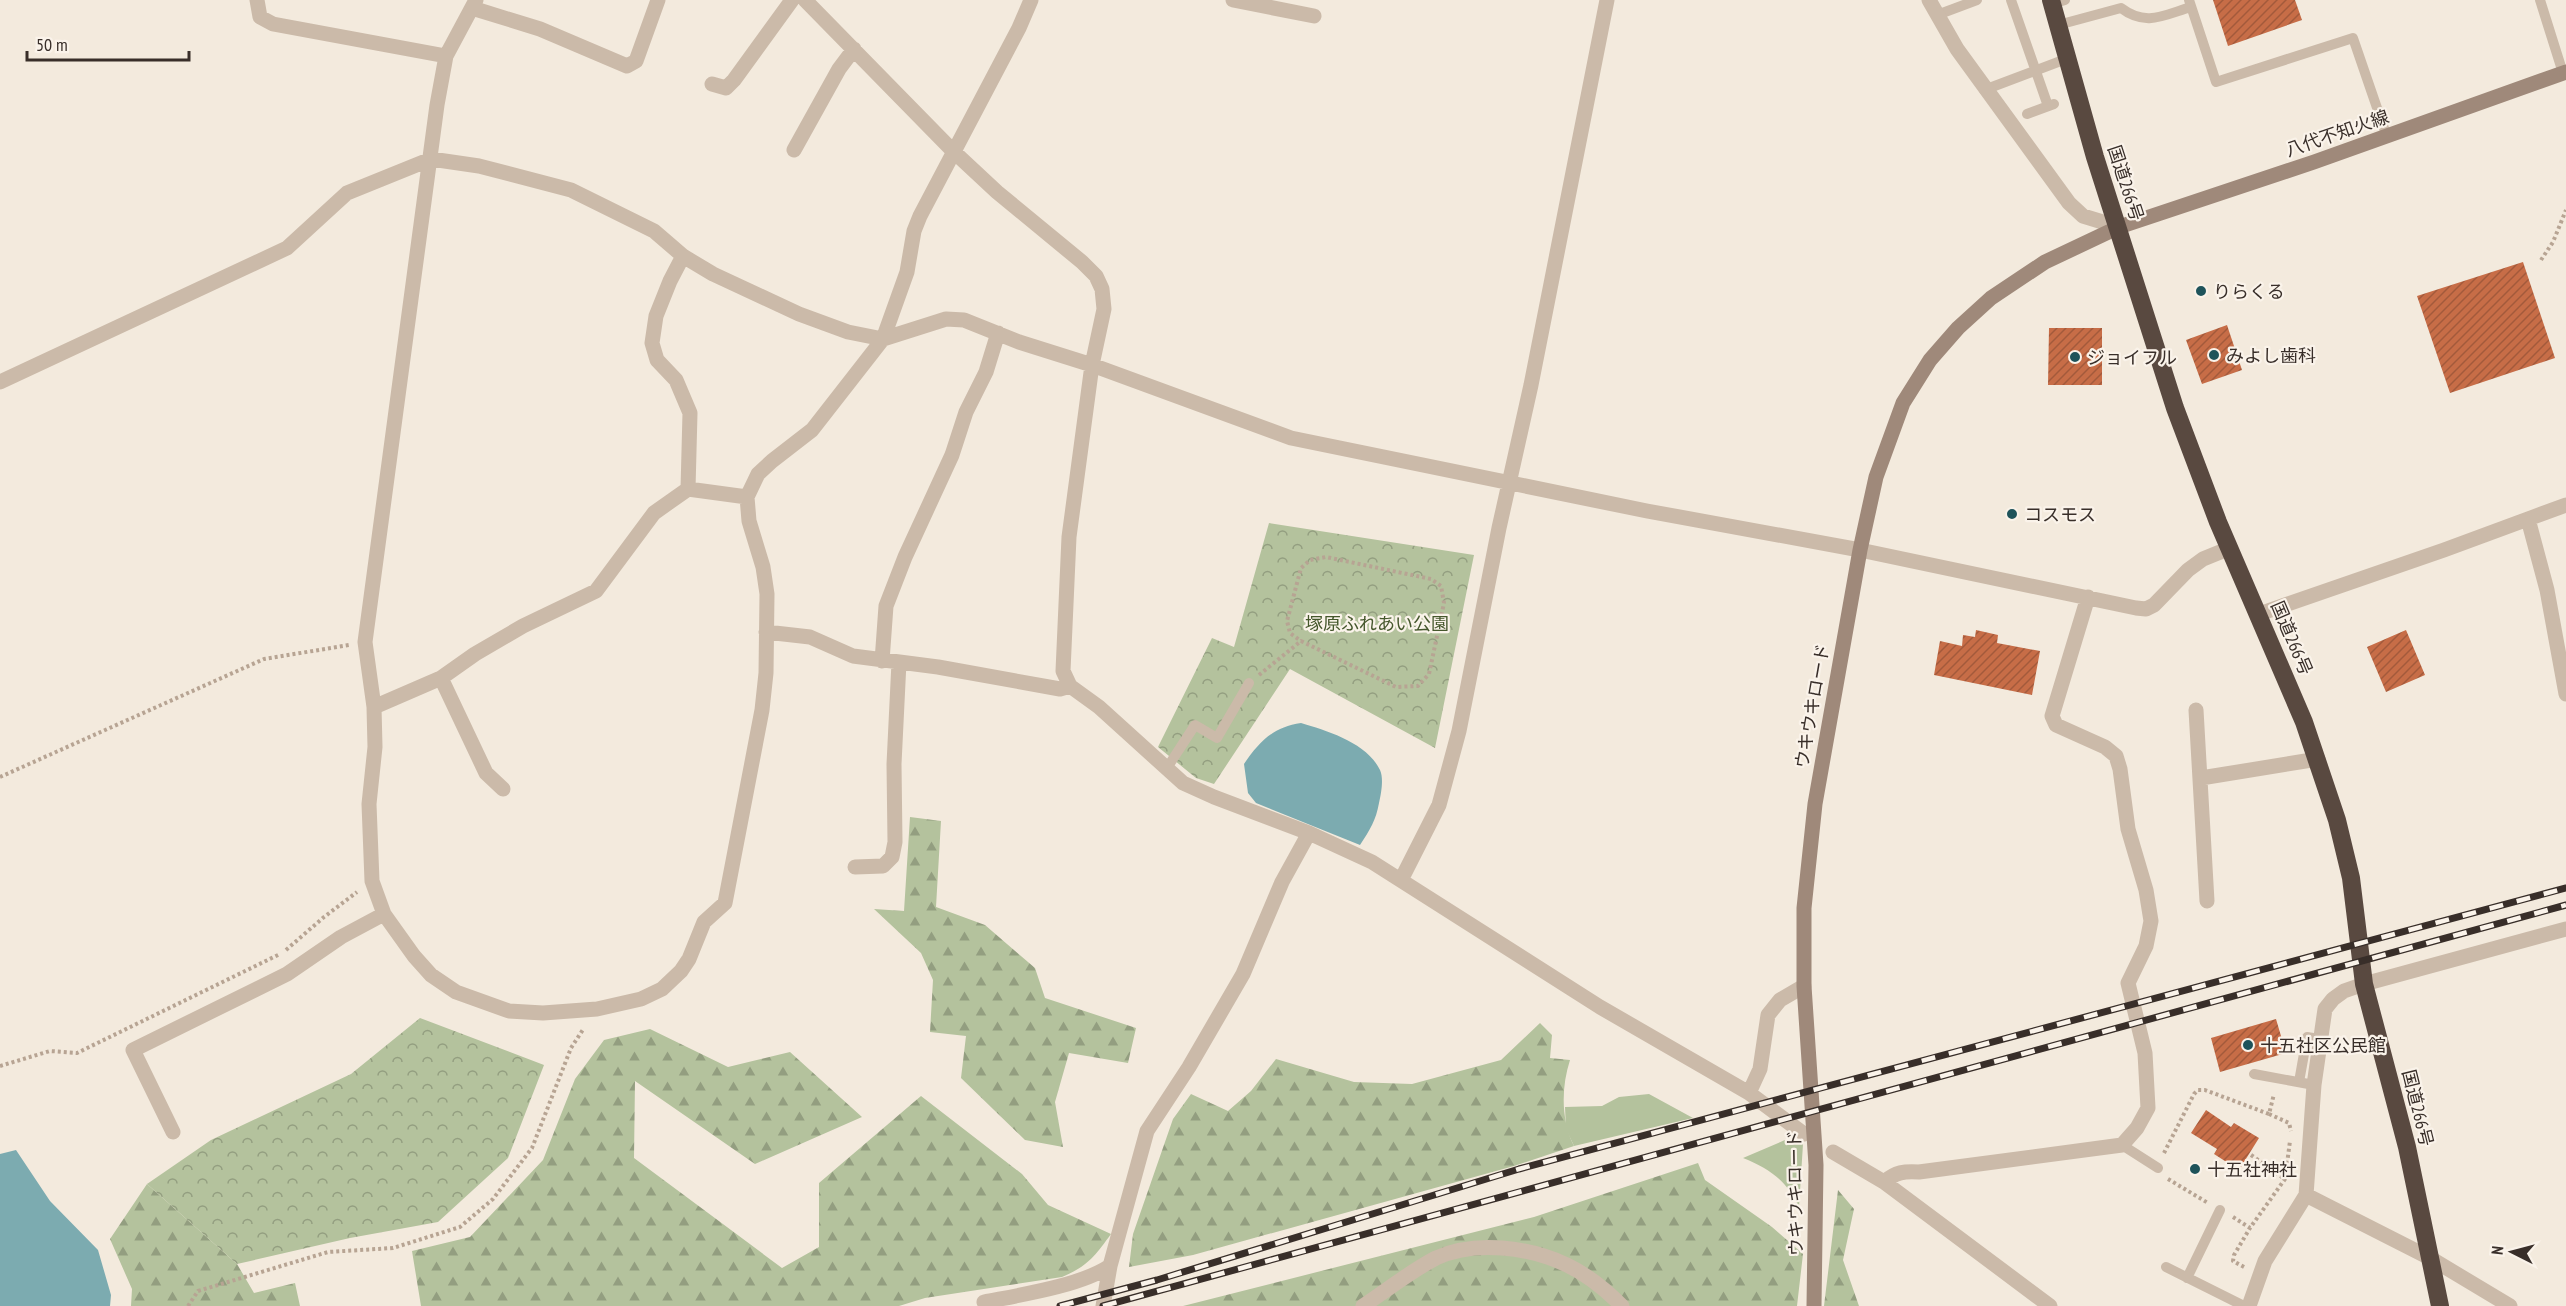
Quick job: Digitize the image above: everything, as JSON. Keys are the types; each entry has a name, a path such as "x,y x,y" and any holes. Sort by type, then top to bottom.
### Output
{"highway":[{"name":"国道266号","path":"2056,1 2058,25 2066,59 2175,408 2230,548 2318,759 2337,820 2351,878 2364,984 2407,1147 2440,1306"}],"street":[{"path":"256,0 260,17 273,24 446,56"},
{"path":"658,0 636,61 627,66 474,4 446,56 437,105 365,642 374,707 375,747 369,804 372,881 384,914 430,975 456,992 478,1002 508,1011 567,1012 597,1009 641,999 662,989 681,971 689,959 704,922 724,903 762,710 766,673 767,594 763,567 749,521 747,497 758,474 812,430 883,339 907,272 914,231 953,151 1019,28 1031,0"},
{"path":"712,84 726,88 734,80 792,0"},
{"path":"805,0 953,151 1096,276 1102,289 1104,309 1092,365 1069,537 1063,671 1070,686 1099,707 1184,783 1214,797 1309,833 1372,862 1600,1007 1749,1093 1804,1134"},
{"path":"1233,0 1314,16"},
{"path":"1401,880 1439,805 1459,731 1532,385 1607,0"},
{"path":"1929,0 1984,90 2069,203 2084,216 2119,227"},
{"path":"794,150 839,69 854,49"},
{"name":"八代不知火線","path":"2119,227 2386,137 2564,73"},
{"path":"0,382 287,248 347,193 431,159 479,166 571,190 654,231 683,256 713,274 799,314 848,332 883,339 946,320 964,320 1291,438 2146,609 2154,605 2188,570 2203,559 2230,548"},
{"name":"ウキウキロード","path":"1814,1306 1816,1165 1804,986 1804,908 1815,804 1860,550 1876,477 1903,403 1930,360 1958,328 1991,298 2045,262 2119,227"},
{"path":"683,256 656,316 652,344 657,360 676,380 690,413 688,489"},
{"path":"882,661 886,606 904,557 952,455 966,412 986,372 998,333"},
{"path":"374,707 441,678 475,654 523,626 596,591 654,513 688,489 747,497"},
{"path":"2259,614 2566,505"},
{"path":"2528,519 2547,590 2566,694"},
{"path":"1884,1182 1894,1174 1905,1171 1919,1172 2122,1145 2138,1128 2148,1108 2145,1053 2128,983 2146,946 2151,921 2146,890 2127,829 2121,769 2116,756 2105,747 2056,725 2052,716 2088,597"},
{"path":"766,632 810,637 853,656 1060,689 1070,686"},
{"path":"855,867 883,866 892,857 895,842 894,764 899,662"},
{"path":"441,678 486,772 503,789"},
{"path":"2196,710 2208,901"},
{"path":"2201,778 2318,759"},
{"path":"1103,1306 1110,1266 1147,1131 1189,1067 1243,974 1282,882 1309,833"},
{"path":"173,1132 133,1050 287,974 341,937 384,914"},
{"path":"2246,1306 2265,1261 2306,1195 2307,1084 2325,1009 2329,1004 2344,991 2364,984 2566,929"},
{"path":"1749,1093 1760,1069 1768,1015 1780,1000 1804,986"},
{"path":"1833,1152 1884,1182 2046,1305"},
{"path":"2306,1195 2430,1258 2510,1306"},
{"path":"1362,1306 1437,1258 1481,1246 1535,1254 1567,1265 1603,1287 1622,1306"},
{"path":"984,1302 1077,1280 1110,1266"}],"lane":[{"path":"1937,15 1977,0"},
{"path":"2011,0 2034,69 2051,105 2027,114"},
{"path":"2540,0 2564,73"},
{"path":"2058,25 2121,8 2139,19 2151,19 2190,3 2216,82 2353,38 2386,137"},
{"path":"1984,90 2034,69 2066,59"},
{"path":"1167,768 1195,725 1217,738 1249,683"},
{"path":"2254,1074 2307,1084"},
{"path":"2122,1145 2158,1168"},
{"path":"2187,1278 2220,1210"},
{"path":"2166,1267 2246,1306"}],"path":[{"path":"2541,260 2553,242 2566,210"},
{"path":"1326,557 1431,579 1441,586 1444,603 1430,674 1418,686 1396,687 1301,641 1290,633 1287,621 1301,568 1310,560 1326,557"},
{"path":"1249,683 1301,641"},
{"path":"0,777 264,659 365,642"},
{"path":"0,1066 50,1051 77,1053 284,952 324,917 372,881"},
{"path":"188,1306 198,1291 328,1252 393,1248 460,1227 493,1199 532,1148 571,1048 597,1009"},
{"path":"2269,1114 2277,1078"},
{"path":"2250,1228 2160,1174 2158,1168 2198,1090 2205,1090 2269,1114 2283,1120 2291,1127 2284,1179 2234,1255 2233,1261 2260,1274"},
{"path":"2251,1155 2306,1195"}],"green space":[{"name":"塚原ふれあい公園","path":"1269,523 1474,555 1435,748 1290,669 1214,784 1196,778 1158,747 1212,638 1234,647"},
{"path":"910,817 941,821 936,907 985,925 1035,968 1045,998 1136,1028 1128,1063 1069,1053 1055,1102 1063,1147 1025,1140 961,1078 966,1036 930,1032 933,980 921,953 874,909 904,911"},
{"path":"420,1018 544,1065 508,1158 438,1222 350,1238 237,1264 147,1184 211,1140 351,1074"},
{"path":"1540,1023 1552,1035 1550,1058 1570,1060 1565,1082 1564,1104 1567,1126 1574,1146 1514,1166 1193,1255 1129,1267 1133,1234 1173,1119 1191,1094 1228,1111 1251,1091 1276,1059 1354,1082 1412,1084 1501,1060"},
{"path":"650,1029 728,1067 790,1052 862,1117 755,1164 635,1081 634,1158 782,1268 819,1247 819,1183 921,1096 1022,1174 1048,1205 1111,1234 1090,1260 1062,1277 925,1298 899,1306 421,1306 412,1251 470,1237 543,1160 575,1079 604,1040"},
{"path":"1649,1094 1693,1118 1574,1146 1566,1129 1565,1107 1602,1106 1619,1097"},
{"path":"1792,1137 1803,1144 1799,1207 1789,1190 1776,1176 1743,1158"},
{"path":"1698,1163 1705,1180 1772,1227 1803,1254 1797,1306 1183,1306 1534,1217"},
{"path":"147,1184 237,1264 254,1293 295,1283 300,1306 131,1306 132,1289 110,1239"},
{"path":"1838,1190 1854,1209 1843,1260 1859,1306 1824,1306"}],"water":[{"path":"1301,723 1346,739 1366,752 1380,770 1382,786 1378,809 1360,845 1256,803 1248,793 1244,764 1250,756 1261,742 1275,732"},
{"path":"16,1150 50,1201 98,1250 111,1295 110,1306 0,1306 0,1154"}],"building":[{"path":"2213,0 2295,0 2302,20 2228,46"},
{"path":"2523,262 2555,358 2450,393 2417,296"},
{"name":"みよし歯科","path":"2227,325 2242,370 2202,384 2186,340"},
{"name":"ジョイフル","path":"2049,328 2102,328 2102,385 2048,385"},
{"path":"1976,630 1998,635 1997,643 2040,651 2032,695 1934,675 1940,641 1962,646 1963,635 1975,637"},
{"path":"2406,630 2425,675 2386,692 2367,647"},
{"name":"十五社区公民館","path":"2276,1019 2286,1053 2220,1072 2211,1038"},
{"path":"2206,1110 2231,1127 2234,1123 2259,1138 2239,1170 2214,1154 2217,1149 2191,1133"}],"railway":[{"path":"1060,1306 1157,1280 1519,1169 2566,888"},
{"path":"1103,1306 2566,905"}],"place":[{"name":"りらくる","path":"2201,291"},
{"name":"みよし歯科","path":"2214,355"},
{"name":"ジョイフル","path":"2075,357"},
{"name":"コスモス","path":"2012,514"},
{"name":"十五社区公民館","path":"2248,1045"},
{"name":"十五社神社","path":"2195,1169"}]}
